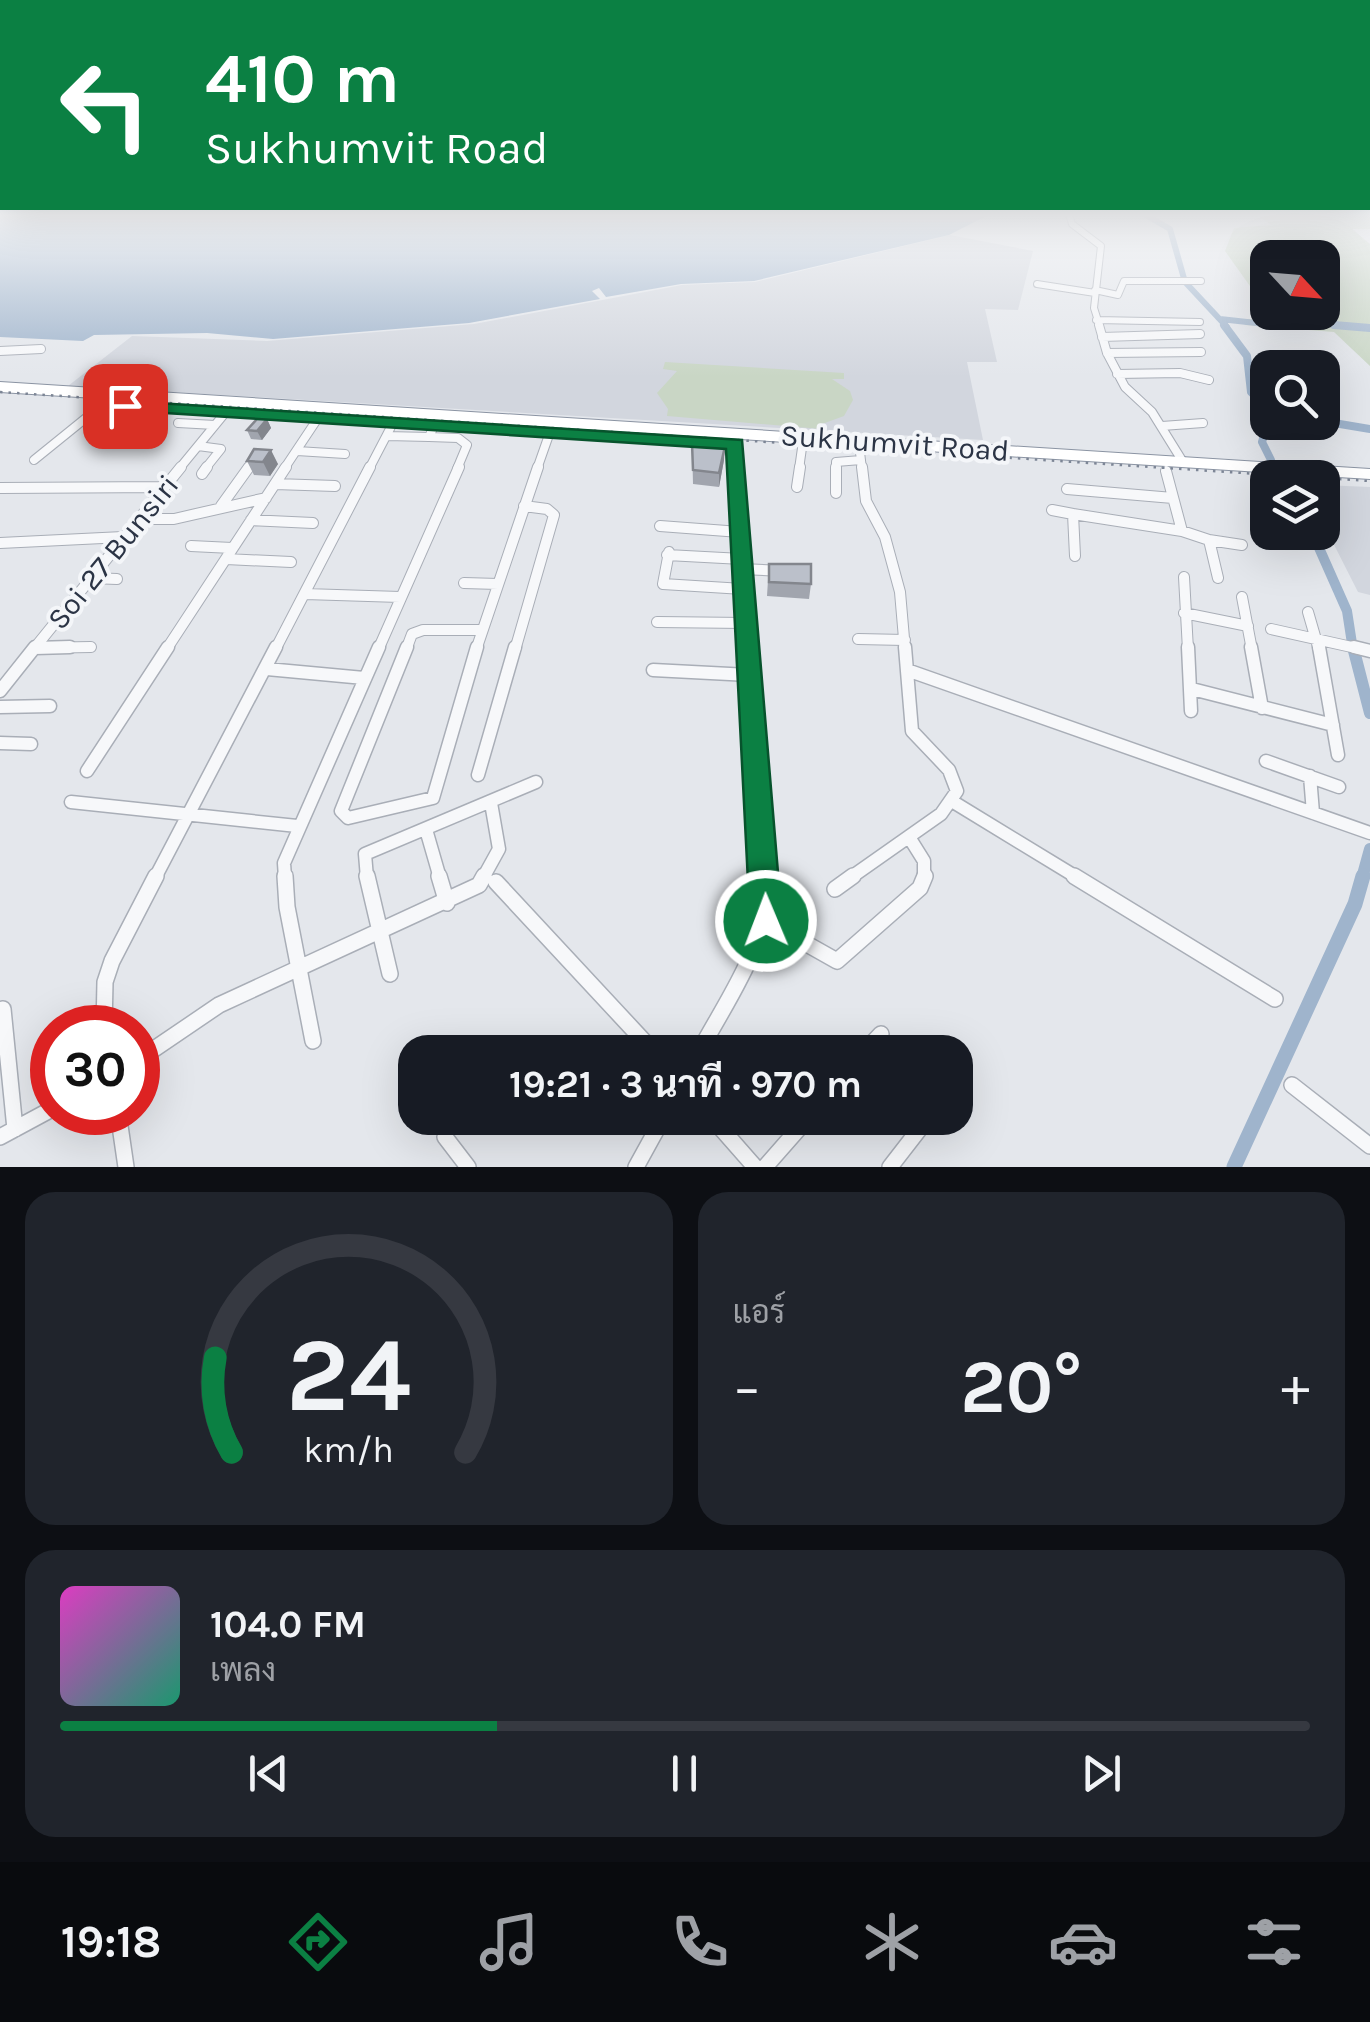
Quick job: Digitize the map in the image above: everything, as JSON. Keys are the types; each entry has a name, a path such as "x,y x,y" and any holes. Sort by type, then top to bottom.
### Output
{"highway":[{"name":"Sukhumvit Road","path":"1,391 220,419 318,418 390,430 432,432 501,424 550,432 802,448 860,456 1250,477"},
{"name":"Sukhumvit Road","path":"1,391 1370,474"},
{"path":"1340,482 1370,484"}],"street":[{"path":"1099,268 1096,320 1117,374 1162,426 1183,462"},
{"path":"1037,284 1117,295 1122,282 1199,281"},
{"path":"1096,320 1200,322"},
{"path":"1102,337 1200,334"},
{"path":"0,350 41,349"},
{"path":"1108,353 1202,352"},
{"path":"1117,374 1180,373 1209,380"},
{"path":"34,460 102,405"},
{"path":"87,771 318,418"},
{"path":"178,423 220,419"},
{"name":"Soi 27 Bunsiri","path":"0,691 220,419"},
{"path":"1162,426 1203,424"},
{"path":"104,1005 105,982 112,961 390,430"},
{"path":"313,1041 283,879 298,826 468,445 458,438 432,432"},
{"path":"482,630 424,630 412,634 341,811 348,818 433,798 482,630 550,432"},
{"path":"707,1035 766,921 735,444"},
{"path":"198,446 220,448 202,474"},
{"path":"797,487 802,448"},
{"path":"220,506 260,450"},
{"path":"296,451 345,454"},
{"path":"835,890 955,803 958,790 950,768 920,744 912,732 900,592 885,537 866,501 860,456 836,462 836,493"},
{"path":"1166,471 1182,531"},
{"path":"274,484 334,486"},
{"path":"0,488 164,487"},
{"path":"1067,489 1173,498"},
{"path":"137,519 174,519 266,498"},
{"path":"478,774 554,515 548,509 524,506"},
{"path":"1052,510 1242,545"},
{"path":"1073,514 1075,556"},
{"path":"251,520 313,523"},
{"path":"660,526 740,532"},
{"path":"0,543 124,537"},
{"path":"1209,540 1218,578"},
{"path":"191,546 291,562"},
{"path":"743,588 663,584 668,554 798,572"},
{"path":"1184,577 1191,710"},
{"path":"91,578 117,579"},
{"path":"464,584 498,584"},
{"path":"305,594 400,597"},
{"path":"1242,597 1262,708"},
{"path":"1184,612 1248,626"},
{"path":"1308,612 1317,638 1338,755"},
{"path":"657,622 745,623"},
{"path":"1271,629 1370,651"},
{"path":"858,639 904,640"},
{"path":"35,648 91,648"},
{"path":"267,669 364,678"},
{"path":"654,670 750,675"},
{"path":"908,670 1370,833"},
{"path":"1192,689 1333,724"},
{"path":"0,707 50,706"},
{"path":"0,743 31,744"},
{"path":"1266,761 1339,787"},
{"path":"1310,776 1314,813"},
{"path":"390,974 362,861 366,852 536,782"},
{"path":"71,802 298,826"},
{"path":"160,1045 219,1005 447,903 478,885 499,849 491,802"},
{"path":"955,803 1275,999"},
{"path":"427,833 447,903"},
{"path":"766,921 836,961 844,958 920,888 927,875 926,862 909,837"},
{"path":"496,882 638,1035"},
{"path":"4,1009 8,1133 30,1120"},
{"path":"1292,1085 1370,1146"},
{"path":"121,1135 126,1167"},
{"path":"636,1167 654,1135"},
{"path":"727,1135 755,1167"},
{"path":"765,1167 793,1135"},
{"path":"890,1167 915,1135"},
{"path":"445,1137 468,1167"}],"shaded area":[{"path":"811,268 1029,268 1018,310 985,309 997,362 967,362 983,440 68,386 132,336 267,341 474,324 682,285 755,282"},
{"path":"1340,486 1370,487 1370,595 1358,592 1337,550 1340,550"}],"green space":[{"path":"1237,268 1250,268 1250,286"},
{"path":"1340,268 1370,268 1370,366 1334,332 1309,330 1340,330"},
{"path":"665,362 844,373 844,379 832,379 850,391 853,400 844,416 822,424 821,429 667,416 668,409 657,393 677,371 663,369"}],"water":[{"path":"0,268 807,268 754,281 681,284 606,297 599,288 592,291 600,299 469,323 273,339 207,333 94,335 83,341 0,337"}],"building":[{"path":"257,419 267,419 257,431 247,430"},
{"path":"692,443 725,446 719,473 693,470"},
{"path":"254,449 271,450 263,462 247,461"},
{"path":"769,564 811,564 811,584 769,582"}],"waterway":[{"path":"1181,268 1185,282 1227,327"},
{"path":"1220,319 1250,322"},
{"path":"1224,325 1247,356 1250,383"},
{"path":"1340,325 1361,327"},
{"path":"1340,326 1370,328"},
{"path":"1340,424 1370,429"},
{"path":"1263,440 1271,460"},
{"path":"1320,550 1347,611 1353,650"},
{"path":"1353,647 1370,713"},
{"path":"1362,878 1370,849"},
{"path":"1234,1167 1355,904 1363,876"}],"railway":[{"path":"0,392 1250,473"},
{"path":"1340,479 1370,481"}],"route":[{"path":"125,406 735,444 768,903 766,921"}]}
